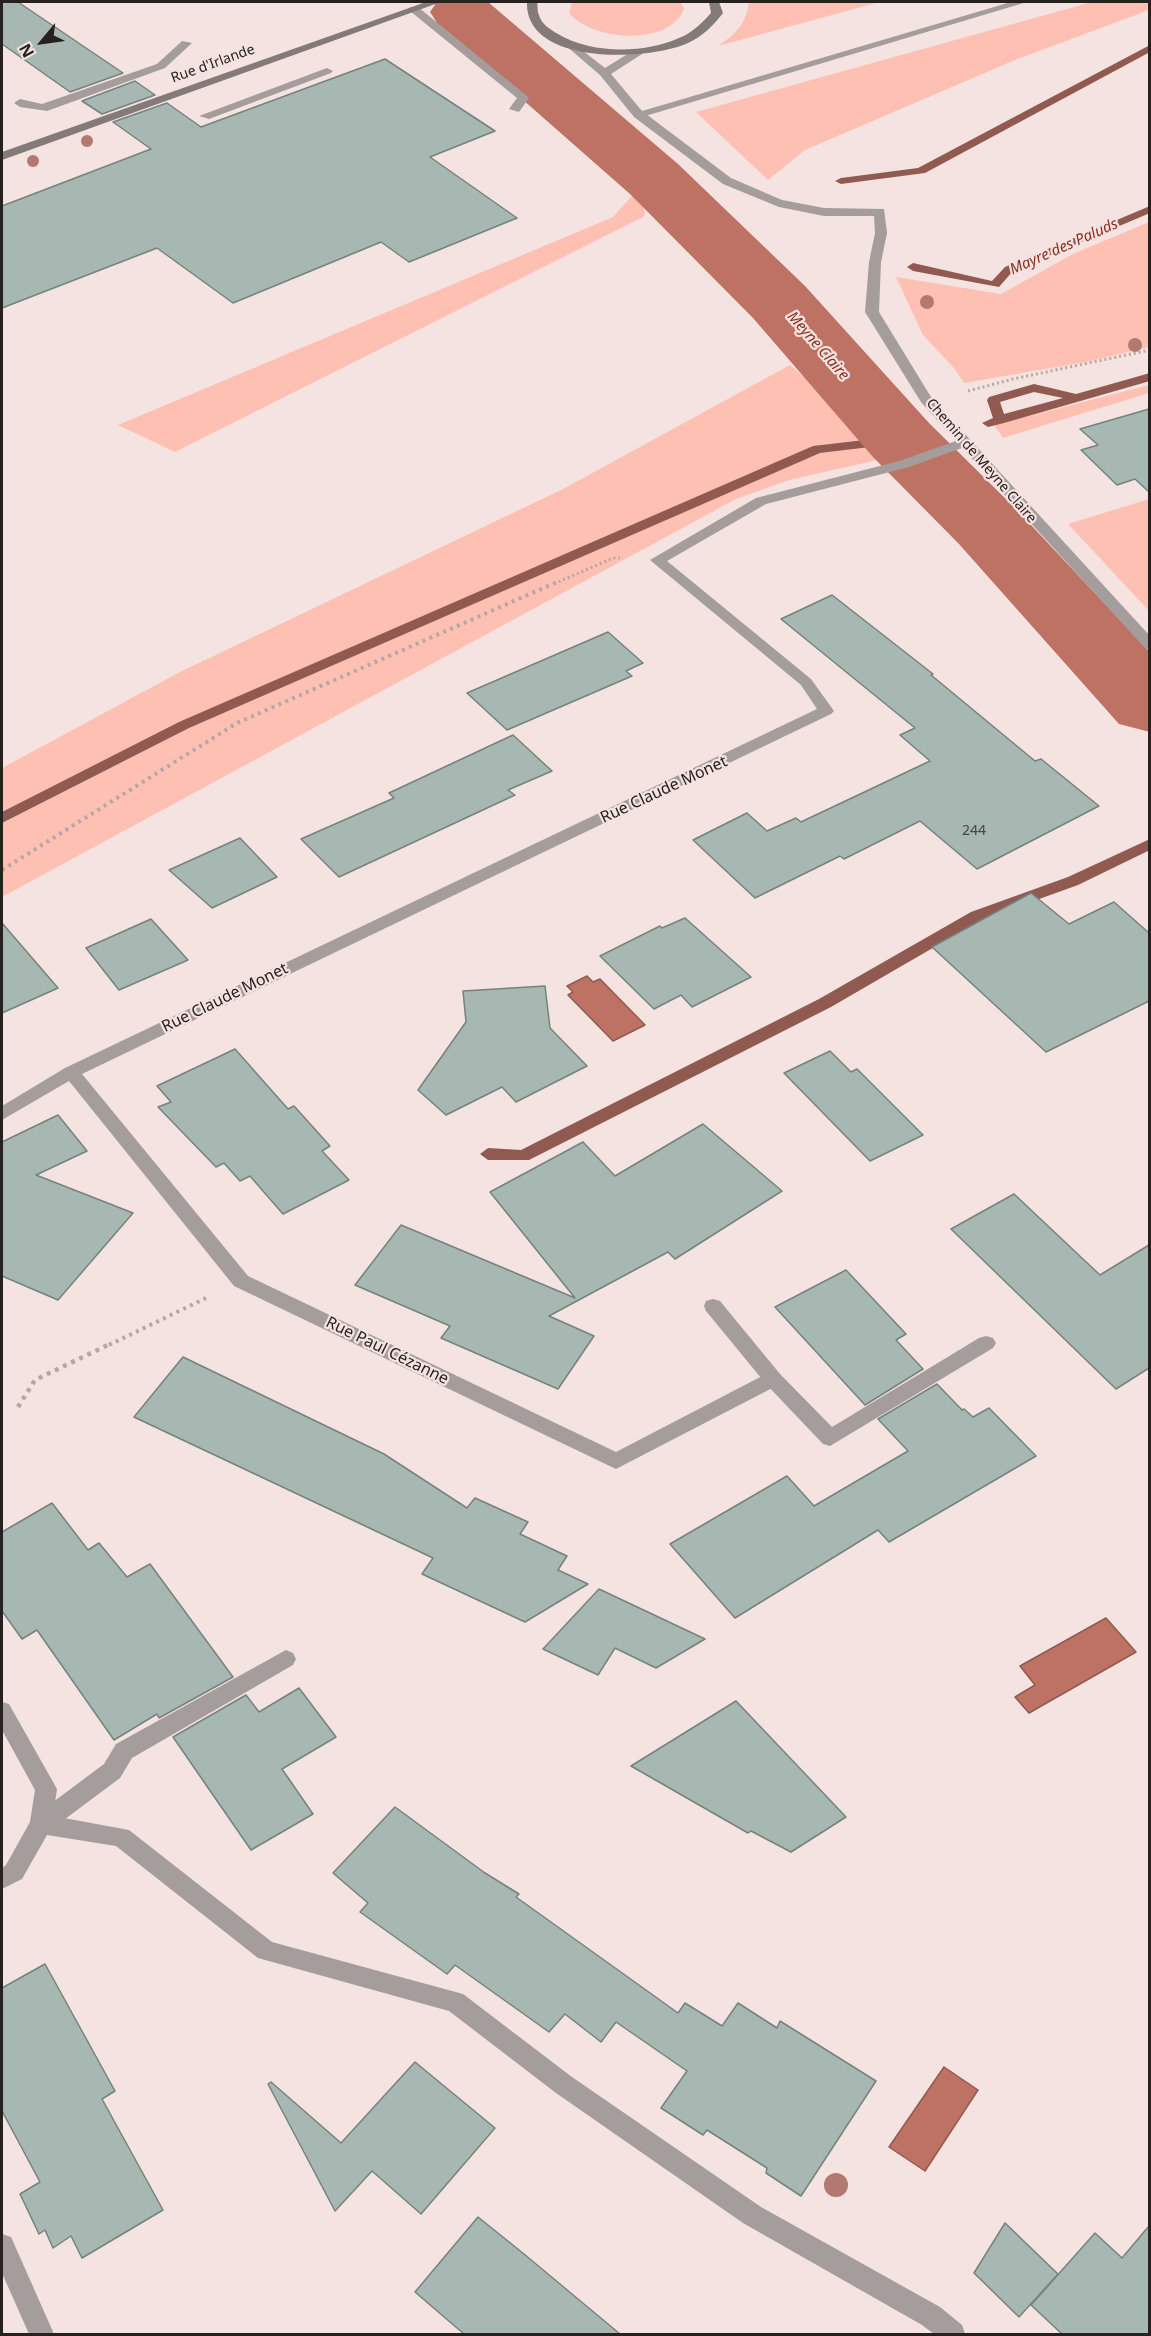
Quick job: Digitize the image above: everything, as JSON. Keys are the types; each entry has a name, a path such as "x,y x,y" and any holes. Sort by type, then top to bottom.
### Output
{"street":[{"name":"Rue d'Irlande","path":"2,156 435,2"},
{"path":"532,2 532,17 546,32 569,43 598,50 638,51 668,47 693,38 709,26 717,13 714,2"},
{"path":"569,43 604,74 638,114 1021,2"},
{"path":"414,9 503,79 523,99 515,109"},
{"path":"20,103 43,108 161,66 186,43"},
{"path":"604,74 638,51"},
{"path":"205,116 327,71"},
{"name":"Chemin de Meyne Claire","path":"638,114 727,181 779,203 824,212 880,212 881,233 875,262 872,312 926,399 1149,645"},
{"path":"657,560 760,501 904,464 965,443"},
{"name":"Rue Claude Monet","path":"2,1114 71,1072 826,711 806,682 657,560"},
{"name":"Rue Paul Cézanne","path":"71,1072 240,1281 616,1461 773,1379"},
{"path":"713,1306 773,1379 830,1438 986,1343"},
{"path":"41,1824 112,1771 124,1751 286,1659"},
{"path":"2,1711 46,1789 41,1824 14,1872 2,1880"},
{"path":"41,1824 121,1837 266,1951 455,2002 564,2085 752,2215 931,2316 953,2334"},
{"path":"2,2246 42,2334"}],"path":[{"path":"966,392 1005,379 1090,365 1149,350"},
{"path":"2,870 237,723 613,558 657,560"},
{"path":"18,1407 35,1380 240,1281"}],"shaded area":[{"path":"572,2 681,2 684,9 676,21 663,30 630,36 595,30 580,22 569,13"},
{"path":"749,2 880,2 718,46 739,28"},
{"path":"1092,2 1149,2 1149,10 1015,60 805,150 768,180 696,112"},
{"path":"641,186 645,216 175,452 118,425 613,217"},
{"path":"1149,222 1149,347 1086,362 964,383 954,368 923,335 896,277 1001,294 1073,254"},
{"path":"790,365 895,456 789,480 736,499 2,897 2,768 180,672 563,489"},
{"path":"1149,385 1149,393 1003,438 994,425"},
{"path":"1150,499 1149,611 1068,524"},
{"path":"587,976 593,982 600,979 645,1025 613,1041 568,995 573,992 567,986"},
{"path":"1106,1618 1136,1652 1029,1713 1015,1697 1035,1685 1020,1666"},
{"path":"944,2067 978,2090 925,2171 889,2147"}],"building":[{"path":"2,2 18,2 123,73 70,92 2,44"},
{"path":"385,59 495,131 430,157 517,218 409,262 381,242 233,303 157,248 2,308 2,206 151,149 113,122 167,103 201,127"},
{"path":"135,81 155,95 102,114 82,101"},
{"path":"1149,409 1149,492 1135,479 1117,485 1081,450 1098,445 1080,429"},
{"path":"832,595 933,674 931,675 1035,761 1041,759 1099,806 977,869 920,821 844,859 840,856 755,898 693,840 747,813 767,831 796,818 801,822 930,761 900,735 915,728 781,619"},
{"path":"608,632 643,663 626,671 632,676 507,730 467,693"},
{"path":"513,735 552,771 508,790 515,795 339,877 301,839 394,798 389,793"},
{"path":"240,838 277,877 212,908 169,870"},
{"path":"1031,893 1069,924 1114,902 1149,933 1149,1001 1046,1052 932,947"},
{"path":"685,918 751,977 692,1007 681,995 654,1009 600,956 660,926 662,928"},
{"path":"151,919 188,960 119,990 86,948"},
{"path":"2,923 58,988 2,1013"},
{"path":"545,986 550,1028 587,1066 516,1102 502,1087 446,1115 418,1090 466,1022 463,991"},
{"path":"235,1049 288,1109 294,1106 330,1146 322,1151 349,1180 283,1214 250,1176 240,1181 224,1163 216,1167 158,1107 171,1102 157,1086"},
{"path":"830,1051 851,1072 857,1069 923,1135 870,1161 784,1073"},
{"path":"58,1115 87,1151 36,1175 133,1213 58,1300 2,1276 2,1142"},
{"path":"703,1124 782,1191 675,1259 668,1252 549,1316 594,1336 558,1389 441,1338 450,1326 355,1285 401,1225 575,1298 490,1192 583,1142 615,1176"},
{"path":"1014,1194 1100,1275 1149,1245 1149,1368 1116,1389 951,1229"},
{"path":"846,1270 906,1334 896,1340 923,1369 865,1405 775,1307"},
{"path":"183,1357 384,1454 467,1508 475,1498 528,1522 520,1534 567,1556 558,1570 588,1584 525,1622 422,1574 433,1558 134,1417"},
{"path":"937,1384 962,1410 964,1409 973,1417 989,1408 1036,1456 889,1542 878,1530 735,1618 670,1544 787,1476 814,1506 908,1451 878,1419"},
{"path":"52,1503 88,1550 99,1543 127,1577 150,1564 233,1677 159,1718 157,1714 114,1740 37,1630 22,1639 2,1611 2,1532"},
{"path":"599,1589 705,1639 656,1668 615,1648 598,1675 543,1649"},
{"path":"299,1688 336,1737 282,1769 313,1814 251,1850 173,1737 246,1695 259,1712"},
{"path":"736,1701 846,1817 791,1852 751,1831 748,1833 631,1766"},
{"path":"395,1807 485,1873 519,1894 516,1897 678,2013 685,2003 722,2026 738,2003 777,2028 780,2021 876,2081 801,2196 766,2173 767,2168 707,2130 703,2135 661,2108 687,2071 616,2022 601,2042 565,2014 549,2032 455,1965 447,1974 360,1912 368,1903 333,1873"},
{"path":"45,1964 115,2091 102,2099 163,2210 82,2258 71,2236 53,2248 45,2230 39,2234 20,2194 40,2182 2,2111 2,1988"},
{"path":"415,2062 495,2128 421,2214 372,2171 335,2211 268,2084 271,2082 341,2143"},
{"path":"478,2217 620,2334 464,2334 415,2292"},
{"path":"1005,2223 1058,2274 1019,2317 974,2273"},
{"path":"1149,2226 1149,2334 1062,2334 1031,2305 1095,2233 1122,2258"}],"waterway":[{"name":"Meyne Claire","path":"462,12 654,179 779,302 901,440 988,527 1150,705"},
{"path":"841,181 921,171 1150,48"},
{"name":"Mayre des Paluds","path":"913,267 995,285 1009,269 1150,209"},
{"path":"1000,420 1150,377"},
{"path":"1000,420 993,400 1017,391 1034,388 1052,390 1076,398"},
{"path":"988,423 1000,420"},
{"path":"2,818 184,725 817,449 916,438"},
{"path":"488,1154 523,1156 825,1003 976,916 1073,881 1150,844"}]}
